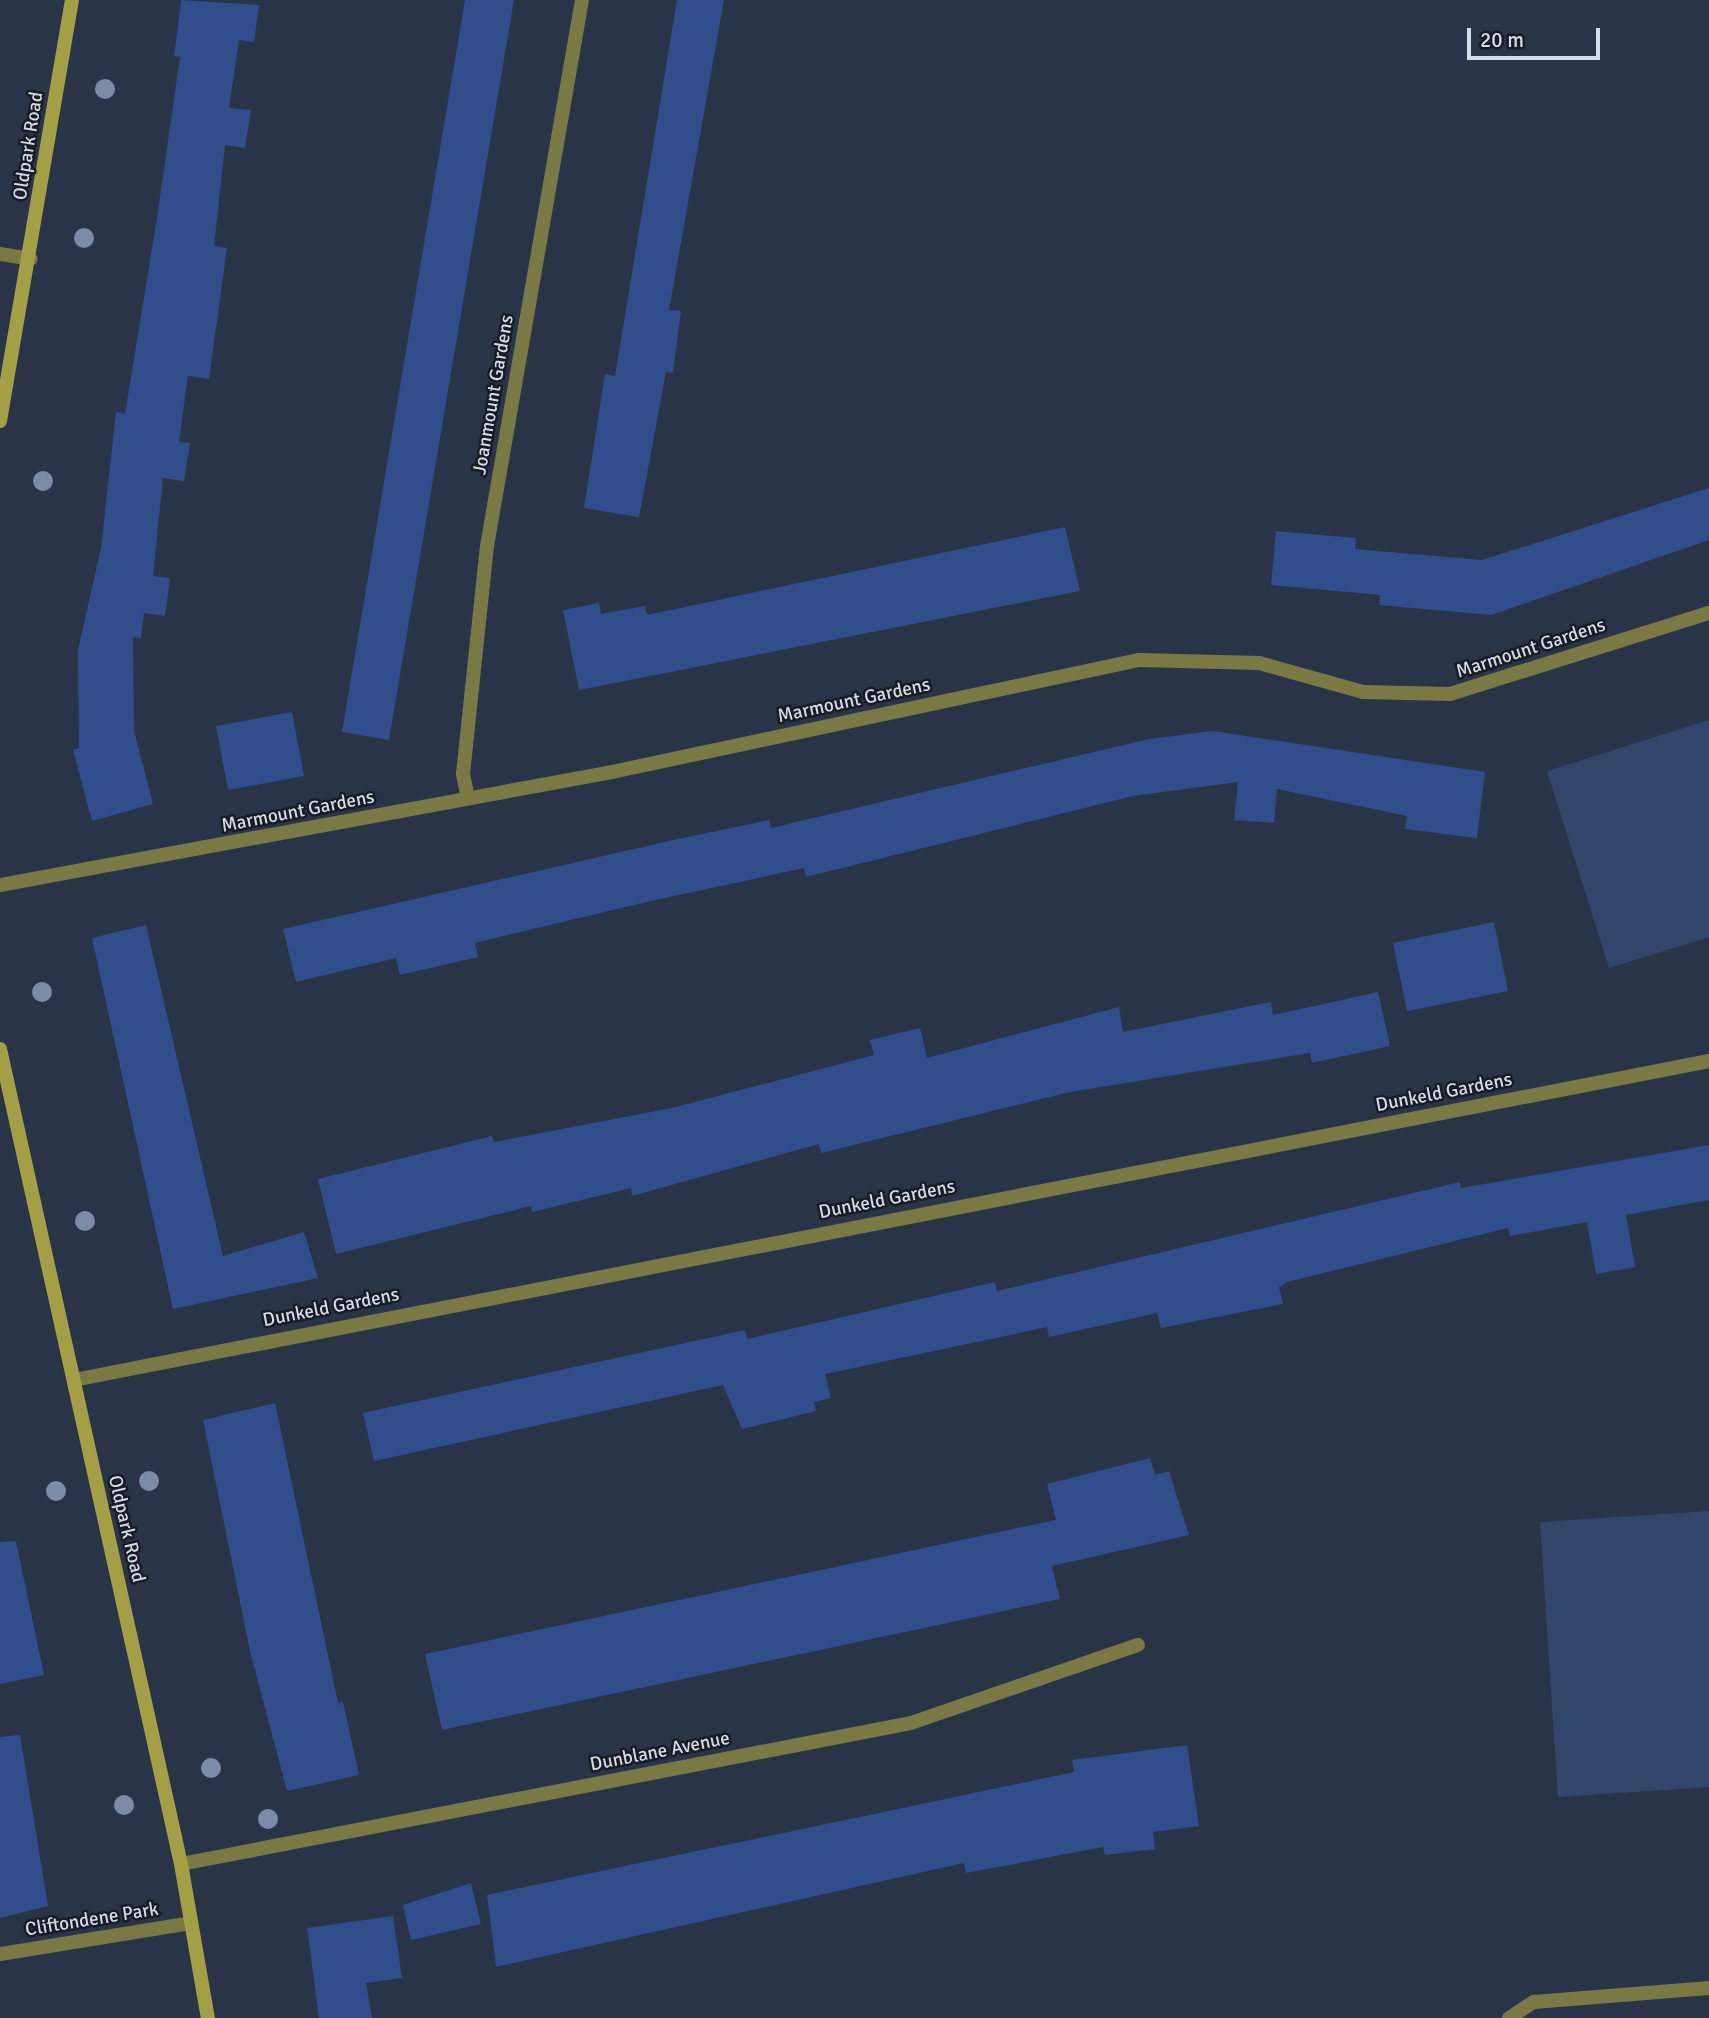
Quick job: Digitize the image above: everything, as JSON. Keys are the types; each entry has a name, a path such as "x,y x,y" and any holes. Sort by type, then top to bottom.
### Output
{"main road":[{"name":"Oldpark Road","path":"0,421 30,259 72,0"},
{"name":"Oldpark Road","path":"0,1049 5,1096 74,1380 181,1864 208,2018"}],"street":[{"name":"Joanmount Gardens","path":"468,798 463,774 487,546 582,0"},
{"path":"0,254 30,259"},
{"name":"Marmount Gardens","path":"0,885 468,798 1139,660 1259,663 1363,692 1450,695 1709,612"},
{"name":"Dunkeld Gardens","path":"74,1380 1709,1061"},
{"name":"Dunblane Avenue","path":"181,1864 911,1723 1138,1645"},
{"name":"Cliftondene Park","path":"0,1954 191,1923"},
{"path":"1509,2018 1534,2002 1709,1988"}],"shaded area":[{"path":"1709,720 1709,937 1609,968 1547,771"},
{"path":"1709,1511 1709,1787 1558,1797 1540,1522"}],"building":[{"path":"181,0 259,5 254,42 239,40 229,108 251,110 245,148 225,145 214,246 227,248 209,379 188,376 179,442 190,443 184,481 163,478 153,576 170,578 165,616 144,613 141,638 133,637 134,731 153,804 92,821 73,750 79,748 78,650 101,548 116,412 125,414 157,218 180,57 174,56"},
{"path":"465,0 514,0 389,740 342,732"},
{"path":"677,0 724,0 669,310 681,311 673,373 666,372 639,517 584,508 605,374 615,376"},
{"path":"1709,488 1709,540 1491,615 1379,605 1380,595 1271,585 1276,531 1356,538 1355,549 1482,560"},
{"path":"1065,527 1080,591 579,690 563,610 599,603 601,614 645,606 647,615"},
{"path":"292,712 304,776 228,790 216,726"},
{"path":"1213,731 1485,772 1477,838 1405,829 1407,816 1277,789 1274,823 1234,820 1238,782 1133,796 806,877 804,868 642,903 475,943 478,957 400,975 396,958 296,982 283,929 669,841 769,820 771,828 1149,739"},
{"path":"1494,922 1508,991 1407,1011 1393,943"},
{"path":"146,925 223,1256 304,1232 318,1278 173,1309 92,938"},
{"path":"1378,992 1390,1046 1312,1063 1310,1053 1070,1092 821,1153 819,1144 632,1196 631,1188 532,1212 531,1206 336,1254 318,1179 492,1136 494,1142 672,1108 874,1055 870,1040 920,1028 927,1058 1119,1007 1123,1032 1271,1002 1273,1015"},
{"path":"1709,1145 1709,1200 1626,1215 1635,1267 1596,1274 1587,1222 1510,1236 1508,1228 1287,1282 1279,1287 1283,1304 1161,1328 1157,1313 1049,1337 1047,1327 825,1374 831,1398 814,1402 816,1411 742,1429 723,1385 374,1461 363,1413 745,1330 747,1339 995,1282 997,1291 1460,1182 1461,1188"},
{"path":"275,1403 338,1703 343,1702 359,1775 287,1791 250,1651 203,1420"},
{"path":"1150,1458 1155,1475 1169,1471 1189,1535 1052,1566 1060,1599 442,1730 425,1654 1056,1520 1047,1484"},
{"path":"16,1541 44,1675 0,1684 0,1542"},
{"path":"20,1735 48,1906 0,1918 0,1737"},
{"path":"1187,1745 1199,1826 1153,1832 1155,1849 1105,1855 1103,1847 966,1873 964,1863 496,1967 487,1895 1074,1772 1072,1760"},
{"path":"471,1883 481,1924 411,1940 403,1905"},
{"path":"393,1916 402,1978 366,1983 372,2018 319,2018 307,1928"}]}
